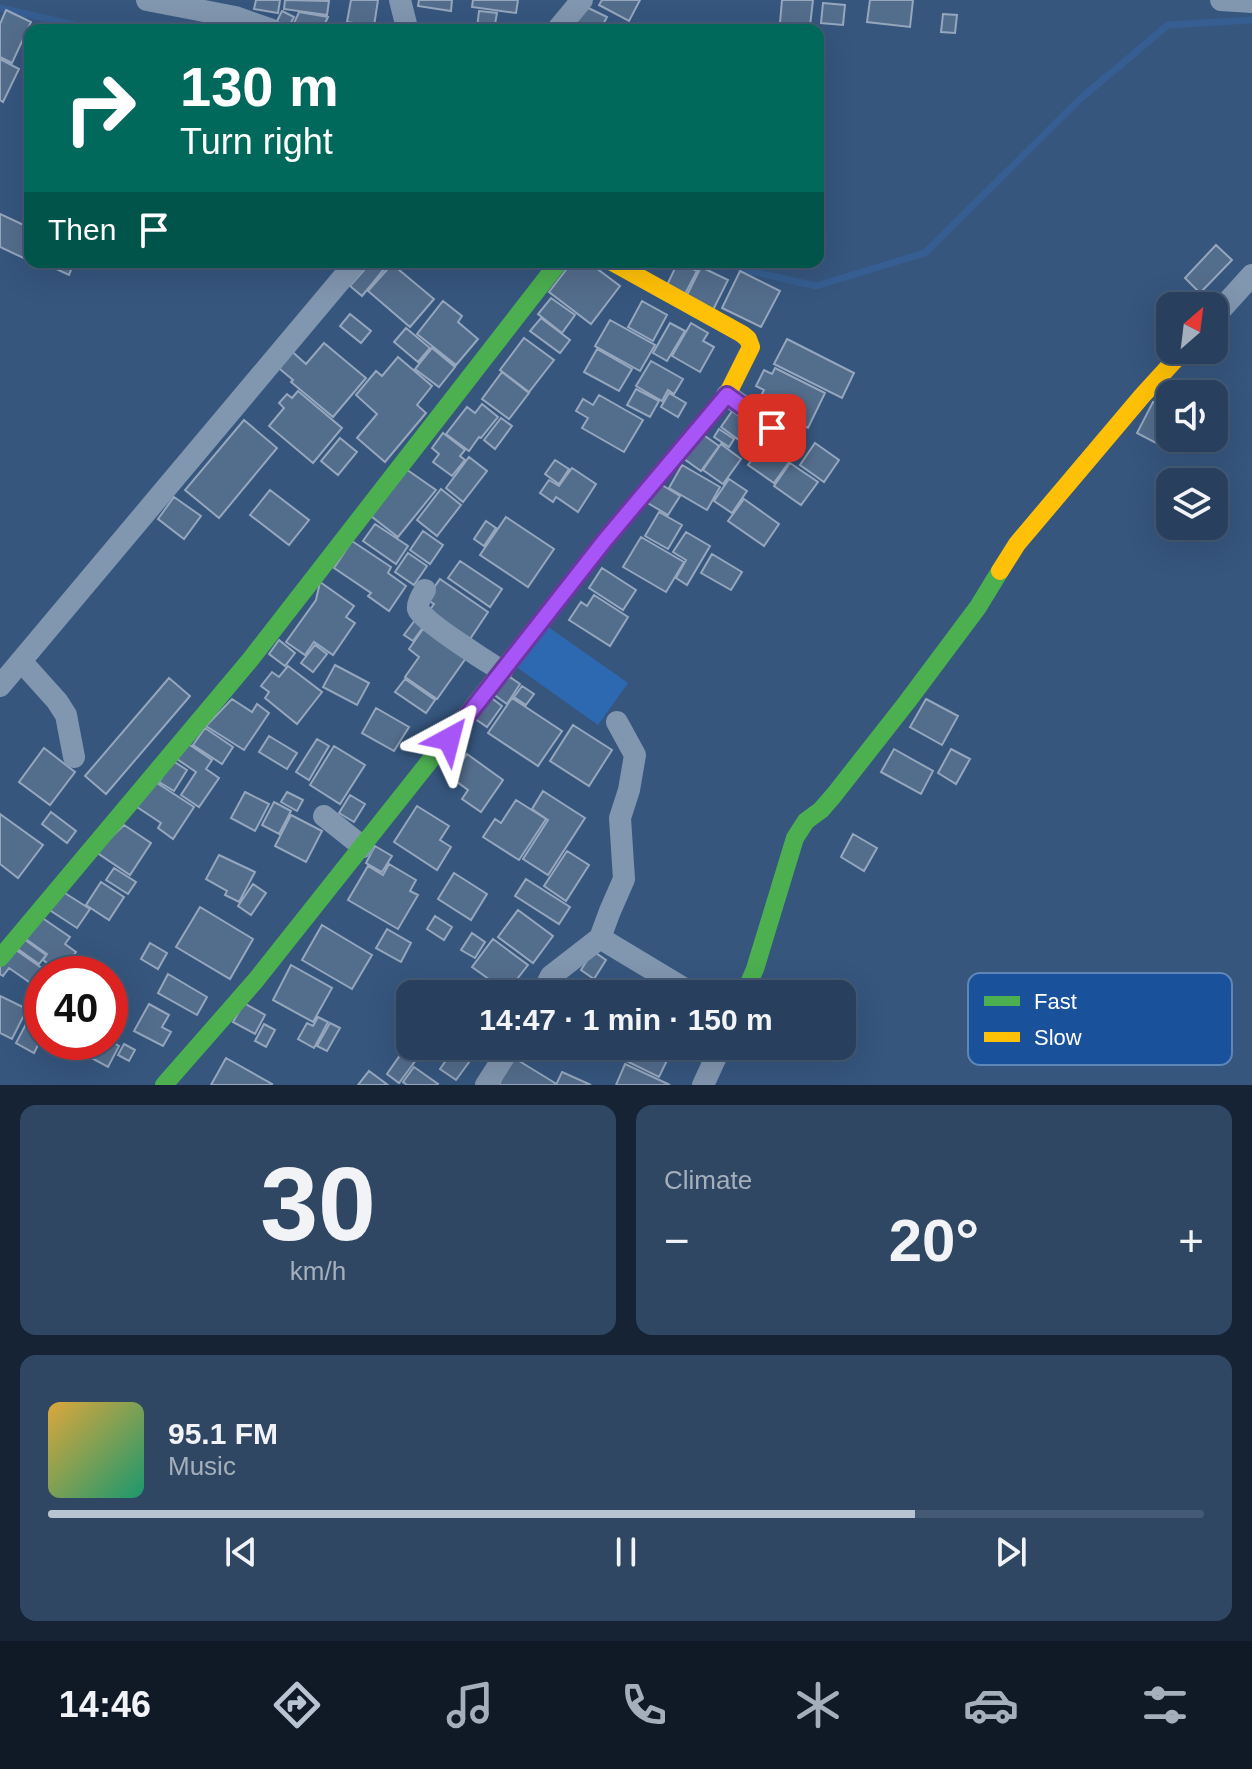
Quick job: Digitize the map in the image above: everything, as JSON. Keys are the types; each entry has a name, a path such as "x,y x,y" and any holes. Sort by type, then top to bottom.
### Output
{"street":[{"path":"147,0 235,17 255,24"},
{"path":"400,0 406,24"},
{"path":"562,24 582,0"},
{"path":"1221,0 1252,2"},
{"path":"0,686 351,268"},
{"path":"0,958 250,660 554,268"},
{"path":"164,1085 256,980 605,540 727,395 751,347 748,339 623,268"},
{"path":"1228,302 1252,275"},
{"path":"750,980 799,829 834,795 910,698 981,603 1017,544 1171,364"},
{"path":"727,395 795,444"},
{"path":"425,590 418,609 421,614 502,671"},
{"path":"21,661 66,715 74,757"},
{"path":"549,980 600,938 624,879 620,818 635,755 617,722"},
{"path":"324,816 363,847"},
{"path":"600,938 670,980"},
{"path":"486,1085 502,1060"},
{"path":"703,1085 715,1060"}],"shaded area":[{"path":"544,624 628,683 598,725 515,666"}],"building":[{"path":"256,0 280,0 278,13 254,9"},
{"path":"285,0 329,1 327,15 284,9"},
{"path":"351,0 378,0 374,24 347,22"},
{"path":"419,0 452,0 451,11 418,6"},
{"path":"473,0 518,0 516,13 472,7"},
{"path":"602,0 640,0 629,21 599,5"},
{"path":"782,0 813,0 810,24 780,23"},
{"path":"870,0 913,0 910,27 867,22"},
{"path":"823,3 845,5 843,25 821,23"},
{"path":"580,4 607,17 603,24 570,24"},
{"path":"6,10 31,22 24,24 24,37 12,63 0,57 0,24"},
{"path":"282,11 294,17 290,24 276,24"},
{"path":"479,11 497,13 495,24 477,24"},
{"path":"299,12 328,17 325,24 294,24"},
{"path":"943,14 957,15 955,33 941,32"},
{"path":"0,59 19,69 3,102 0,100"},
{"path":"0,214 24,225 24,258 0,247"},
{"path":"1216,245 1232,260 1201,292 1185,278"},
{"path":"54,268 72,268 69,275"},
{"path":"366,268 385,268 362,296 350,286"},
{"path":"388,268 397,268 434,299 410,327 368,291"},
{"path":"567,268 596,268 620,286 591,324 549,292"},
{"path":"675,268 697,271 685,294 667,285"},
{"path":"700,268 728,280 712,312 685,299"},
{"path":"740,271 780,291 761,327 722,308"},
{"path":"551,298 575,315 562,333 538,314"},
{"path":"443,301 462,316 458,322 478,339 456,365 417,334"},
{"path":"642,301 667,315 653,341 628,327"},
{"path":"350,314 371,331 361,343 340,326"},
{"path":"541,318 570,340 560,353 530,331"},
{"path":"610,320 655,345 640,371 595,346"},
{"path":"670,323 685,331 667,361 653,353"},
{"path":"691,323 708,333 703,341 714,347 700,372 672,356"},
{"path":"406,328 430,348 418,362 394,342"},
{"path":"524,338 554,360 529,392 500,370"},
{"path":"787,339 854,373 842,398 774,364"},
{"path":"324,343 366,378 333,417 275,365 289,349 306,364"},
{"path":"432,348 455,367 439,387 415,369"},
{"path":"597,349 632,369 619,391 584,372"},
{"path":"398,357 432,386 417,405 426,413 385,462 357,438 377,414 356,395 376,371 382,376"},
{"path":"651,361 683,379 674,394 668,390 662,401 636,386"},
{"path":"775,368 825,393 808,428 758,402 764,390 756,386 764,370 772,374"},
{"path":"502,372 529,393 509,419 482,399"},
{"path":"636,389 659,401 650,417 627,405"},
{"path":"298,391 342,428 313,463 269,426 284,408 279,403 287,394 292,398"},
{"path":"669,393 686,403 678,417 661,407"},
{"path":"599,395 643,420 624,452 582,428 588,418 576,411 583,399 593,405"},
{"path":"1153,402 1156,404 1156,443 1137,433"},
{"path":"482,404 498,417 469,451 446,434 467,407 475,413"},
{"path":"735,407 765,428 750,448 721,427"},
{"path":"501,418 512,426 495,449 484,440"},
{"path":"244,420 277,448 219,518 185,490"},
{"path":"719,429 734,439 729,447 714,437"},
{"path":"698,431 719,446 701,471 680,456"},
{"path":"443,433 465,450 460,456 465,460 452,476 433,462 439,454 432,448"},
{"path":"340,438 357,452 338,475 321,461"},
{"path":"815,443 839,460 824,482 800,465"},
{"path":"721,444 741,459 723,484 703,470"},
{"path":"763,444 789,462 774,483 748,465"},
{"path":"469,457 487,471 463,502 446,488"},
{"path":"555,460 569,469 559,484 545,474"},
{"path":"790,463 818,482 801,505 774,486"},
{"path":"682,465 720,487 707,510 669,488"},
{"path":"403,467 436,490 398,537 367,513"},
{"path":"572,468 596,484 578,512 556,497 553,502 540,493 549,480 559,486"},
{"path":"729,479 747,491 732,513 714,501"},
{"path":"657,482 680,496 668,515 646,502"},
{"path":"441,489 461,505 437,536 417,520"},
{"path":"270,490 309,520 289,545 250,515"},
{"path":"174,497 201,516 184,539 158,519"},
{"path":"744,499 779,524 764,546 728,521"},
{"path":"659,512 682,525 668,549 645,536"},
{"path":"506,517 554,549 528,587 480,555"},
{"path":"486,521 496,528 484,546 474,539"},
{"path":"375,524 408,546 396,564 363,541"},
{"path":"423,531 443,545 430,564 410,550"},
{"path":"686,532 710,546 687,585 676,578 686,560 673,552"},
{"path":"641,537 684,562 666,592 623,567"},
{"path":"352,541 391,567 388,573 406,586 389,611 368,596 371,593 334,568"},
{"path":"408,553 427,566 414,585 395,572"},
{"path":"712,554 742,572 731,590 701,573"},
{"path":"460,561 502,589 490,607 448,578"},
{"path":"602,568 636,590 623,610 589,588"},
{"path":"440,579 488,612 470,639 429,611 434,604 426,599"},
{"path":"320,582 354,606 346,617 355,623 333,655 314,642 305,655 286,642 316,600"},
{"path":"594,595 628,617 610,646 569,620 581,602 587,606"},
{"path":"415,620 424,626 413,641 404,635"},
{"path":"423,629 466,658 437,699 405,677 419,657 409,649"},
{"path":"279,640 295,653 285,666 269,654"},
{"path":"315,645 327,654 313,672 301,663"},
{"path":"335,665 369,683 357,705 323,687"},
{"path":"288,666 322,692 297,724 265,698 269,692 261,686 272,672 279,677"},
{"path":"507,675 520,684 507,704 493,694"},
{"path":"169,678 190,696 106,794 85,776"},
{"path":"405,679 435,700 426,713 395,692"},
{"path":"522,686 534,694 526,705 514,697"},
{"path":"486,694 502,706 487,727 471,716"},
{"path":"512,698 562,731 538,766 488,733"},
{"path":"232,699 252,712 257,704 269,713 244,750 206,726"},
{"path":"926,699 958,716 942,745 910,727"},
{"path":"376,708 409,727 394,751 362,733"},
{"path":"573,725 612,750 589,786 550,761"},
{"path":"205,728 233,747 222,764 193,745"},
{"path":"269,736 297,753 287,769 259,752"},
{"path":"317,739 329,746 309,780 296,772"},
{"path":"184,741 212,760 206,769 219,778 199,807 181,795 196,772 174,757"},
{"path":"334,746 365,765 340,804 310,785"},
{"path":"44,748 75,772 50,805 19,782"},
{"path":"894,749 933,771 921,794 881,772"},
{"path":"951,749 970,759 956,784 938,773"},
{"path":"467,754 503,780 481,812 462,799 468,790 446,774 455,761 460,764"},
{"path":"173,761 187,770 174,791 159,782"},
{"path":"154,781 194,807 173,839 158,828 161,823 137,807"},
{"path":"543,791 585,818 548,875 523,859 548,820 532,809"},
{"path":"245,792 269,804 255,831 231,818"},
{"path":"287,792 303,800 297,811 281,802"},
{"path":"350,795 365,804 354,822 339,813"},
{"path":"516,800 546,819 519,860 483,837 495,819 501,823"},
{"path":"274,802 291,811 279,834 262,825"},
{"path":"417,806 449,826 440,840 451,847 437,870 394,842"},
{"path":"51,812 76,831 67,843 42,824"},
{"path":"0,814 43,845 18,878 0,864"},
{"path":"291,815 322,831 306,862 275,846"},
{"path":"124,825 151,843 130,875 96,852"},
{"path":"853,834 877,848 864,871 841,857"},
{"path":"375,846 392,856 382,872 366,863"},
{"path":"567,851 589,865 566,901 544,886"},
{"path":"219,855 255,872 239,902 206,879"},
{"path":"389,864 416,880 410,891 418,895 398,929 348,900 368,866 383,875"},
{"path":"114,868 136,882 128,894 106,880"},
{"path":"454,873 487,894 471,920 438,899"},
{"path":"526,879 570,907 559,924 515,896"},
{"path":"101,882 124,897 109,920 86,905"},
{"path":"253,884 266,893 251,915 238,906"},
{"path":"60,890 90,909 77,928 48,909"},
{"path":"200,907 253,939 230,979 176,947"},
{"path":"518,910 553,936 533,963 498,937"},
{"path":"38,915 70,937 65,944 76,952 73,956 46,956 23,937"},
{"path":"435,916 452,927 444,940 427,929"},
{"path":"322,925 372,955 352,989 302,960"},
{"path":"387,929 411,943 401,962 376,948"},
{"path":"472,933 485,942 475,958 461,950"},
{"path":"21,937 46,955 28,956 15,947"},
{"path":"493,939 528,965 516,980 490,980 472,967"},
{"path":"150,943 167,953 158,969 141,959"},
{"path":"16,950 25,956 24,978 9,968 3,976 0,974 0,960"},
{"path":"593,951 606,960 594,979 581,970"},
{"path":"291,965 332,988 313,1022 273,1000"},
{"path":"168,974 207,997 197,1015 158,993"},
{"path":"0,996 24,1008 24,1015 12,1039 0,1033"},
{"path":"244,1003 265,1015 255,1034 233,1022"},
{"path":"149,1004 169,1015 162,1027 171,1032 163,1046 134,1031"},
{"path":"318,1017 328,1022 314,1048 298,1039 307,1023 313,1026"},
{"path":"330,1023 340,1028 327,1051 317,1046"},
{"path":"264,1024 275,1030 266,1047 255,1041"},
{"path":"24,1028 24,1047 16,1043"},
{"path":"128,1046 135,1050 127,1060"},
{"path":"226,1058 272,1084 211,1085"},
{"path":"95,1060 112,1060 108,1067"},
{"path":"397,1060 416,1060 399,1083 387,1074"},
{"path":"446,1060 471,1060 456,1080 440,1069"},
{"path":"509,1060 518,1060 555,1083 554,1085 499,1085"},
{"path":"624,1060 667,1060 659,1077"},
{"path":"625,1064 670,1085 616,1085"},
{"path":"414,1067 438,1084 407,1085 403,1082"},
{"path":"369,1071 388,1085 358,1085"},
{"path":"562,1072 591,1085 556,1085"}],"waterway":[{"path":"0,8 71,24"},
{"path":"739,268 816,286 925,253 1080,99 1168,25 1252,20"}],"traffic: fast":[{"path":"0,958 250,660 554,268"},
{"path":"750,980 795,838 806,821 834,795 907,702 978,607 1000,571"},
{"path":"164,1085 256,980 544,617"}],"traffic: slow":[{"path":"544,617 727,395 751,347 742,334 623,268"},
{"path":"1000,571 1017,544 1171,364"}],"route":[{"path":"449,739 605,540 727,395 772,428"}]}
